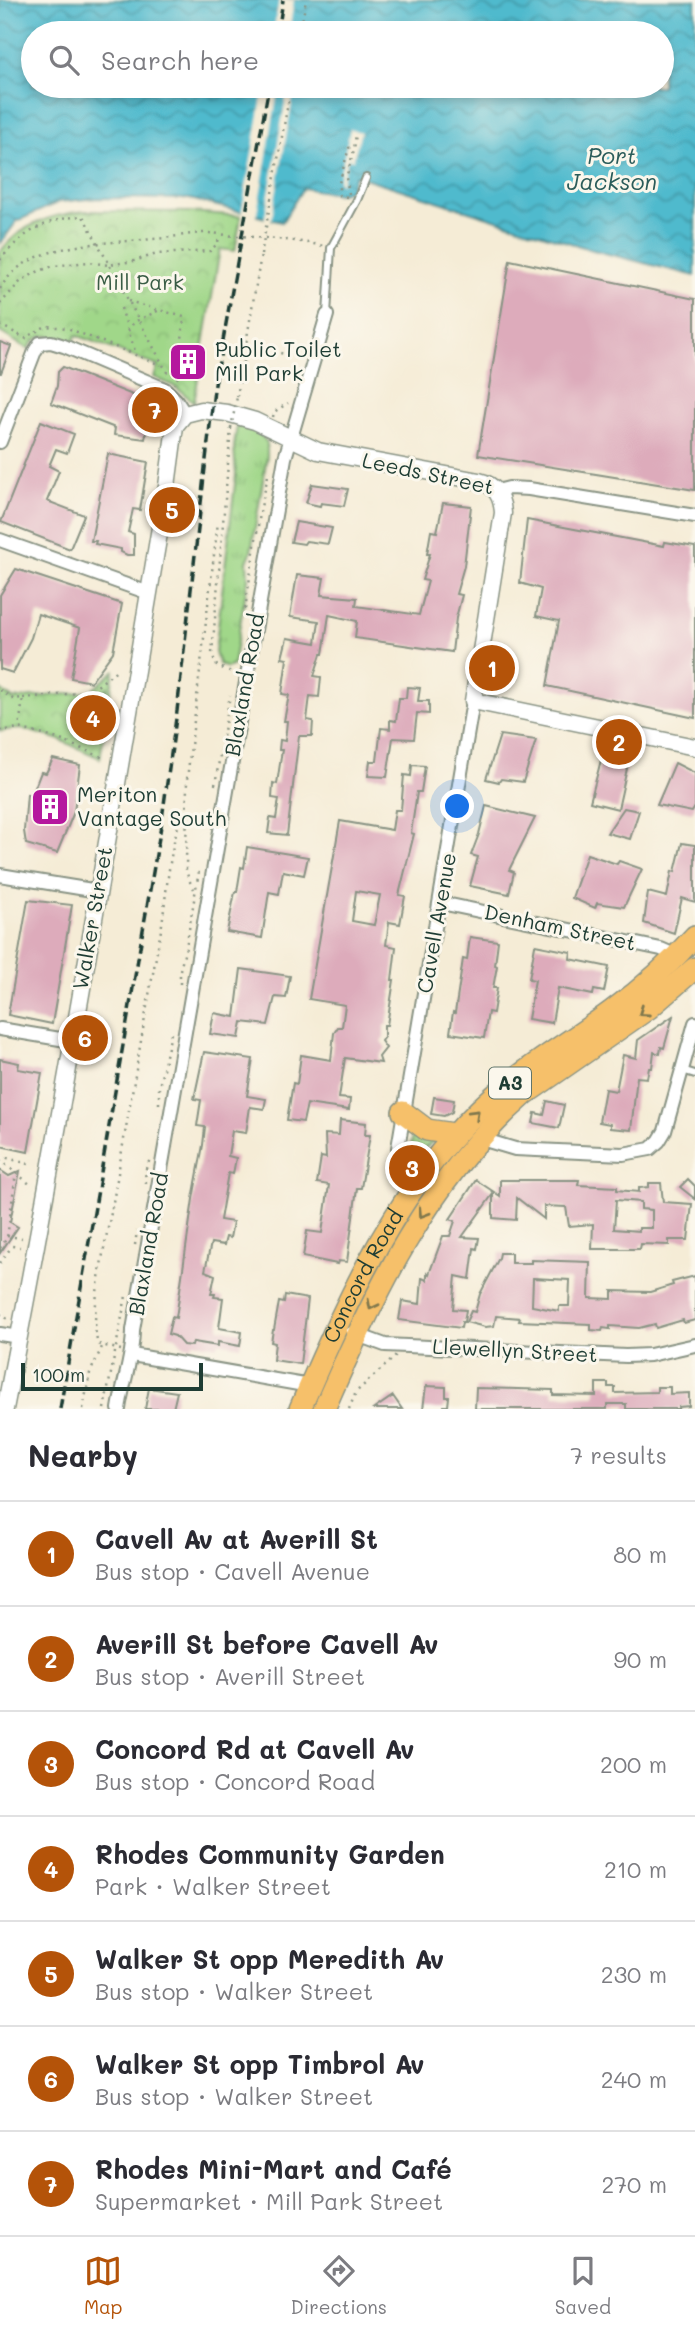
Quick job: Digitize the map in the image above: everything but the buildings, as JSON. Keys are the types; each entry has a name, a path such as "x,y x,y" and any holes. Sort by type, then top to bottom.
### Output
{"highway":[{"name":"Concord Road","path":"300,1409 337,1326 384,1232 454,1134 534,1064 613,1011 677,956 695,936"},
{"name":"Concord Road","path":"324,1409 357,1335 418,1220 443,1182 478,1138 524,1094 649,1008 695,968"},
{"path":"403,1112 426,1130 454,1134"}],"street":[{"name":"Blaxland Road","path":"119,1409 132,1355 133,1330 289,438 327,315"},
{"path":"0,442 35,351 40,343 51,342 168,391 185,415 201,410 227,413 255,421 289,438"},
{"name":"Walker Street","path":"5,1409 98,891 167,486 172,439 175,426 185,415"},
{"name":"Leeds Street","path":"289,438 311,450 479,481 498,491 509,488 529,489 695,516"},
{"name":"Cavell Avenue","path":"398,1149 441,903 503,513 498,491"},
{"path":"0,540 149,593"},
{"path":"473,701 695,747"},
{"path":"0,875 98,891"},
{"name":"Denham Street","path":"441,903 662,949 677,956"},
{"path":"478,1138 515,1149 623,1154 650,1149 665,1131 689,1072 695,1023"},
{"path":"0,1029 72,1041"},
{"name":"Llewellyn Street","path":"337,1326 376,1343 405,1346 626,1356 650,1355 695,1345"},
{"path":"0,1334 19,1337"},
{"path":"132,1355 310,1386"}],"lane":[{"name":"Blaxland Road","path":"327,315 331,248 358,200 366,178"}],"path":[{"path":"302,21 306,0"},
{"path":"234,673 218,666 212,654 232,428 289,98"},
{"path":"349,198 347,174 356,133"},
{"path":"339,195 339,183 348,151 353,144"},
{"path":"0,260 14,243 30,231 67,217 83,216 161,365 170,377 168,391"},
{"path":"0,289 13,273 26,264 53,252 98,242 208,233 300,241 331,248"},
{"path":"0,304 21,281 44,269 81,263 108,265 156,254 210,251 218,243 219,235"},
{"path":"128,301 184,317 179,375 168,391"},
{"path":"121,308 136,354"},
{"path":"128,331 138,320 162,309"},
{"path":"0,326 22,338"},
{"path":"27,340 33,332 46,326 67,328 161,365"},
{"path":"246,346 305,358"},
{"path":"196,890 186,870 187,779 218,522"},
{"path":"0,690 13,699 90,692 119,668"},
{"path":"214,788 232,686"},
{"path":"19,727 23,698"},
{"path":"0,730 19,727 104,758"},
{"path":"114,1349 98,1344 94,1333 104,1249 165,909 176,831 181,816 186,811"},
{"path":"180,985 180,970 201,864"},
{"path":"159,1110 159,1087 167,1043 175,1020"},
{"path":"145,1192 145,1171 151,1154"},
{"path":"0,1158 29,1164"},
{"path":"0,1158 30,1185"},
{"path":"0,1248 7,1236 16,1173"},
{"path":"135,1248 135,1235 140,1224"},
{"path":"7,1236 22,1238"},
{"path":"0,1263 12,1246 20,1247"},
{"path":"104,1409 123,1303 128,1290"},
{"path":"349,1409 356,1392 388,1365 405,1346"},
{"path":"83,1409 90,1373 102,1347"}],"green space":[{"name":"Mill Park","path":"84,211 191,212 241,216 235,251 220,249 194,402 176,387 154,377 158,366 76,335 72,344 42,336 28,349 0,332 0,252 17,234 38,222"},
{"path":"237,425 258,430 267,443 267,456 247,562 248,579 233,665 227,668 219,664 215,652 236,475 234,447"},
{"path":"114,671 100,758 58,739 19,728 0,731 0,690 13,699 90,692"},
{"path":"108,687 100,735 81,732 85,705"},
{"path":"414,1131 435,1140 410,1161 405,1158 409,1154"}],"water":[{"name":"Port Jackson","path":"0,0 695,0 695,276 593,250 355,175 350,190 338,194 303,188 282,222 190,199 97,198 59,202 17,221 0,244"}],"pier":[{"path":"279,0 294,0 291,21 275,21"},
{"path":"262,98 277,98 256,219 241,215"},
{"path":"286,98 293,98 271,223 264,221"},
{"path":"350,129 361,132 353,160 349,159 350,152 341,183 338,182"}],"railway":[{"path":"280,21 283,0"},
{"path":"60,1409 161,826 214,390 267,98"}],"place":[{"name":"Public Toilet Mill Park","path":"188,362"},
{"name":"Rhodes Mini-Mart and Café","path":"155,410"},
{"name":"Walker St opp Meredith Av","path":"172,510"},
{"name":"Cavell Av at Averill St","path":"492,668"},
{"name":"Rhodes Community Garden","path":"93,718"},
{"name":"Averill St before Cavell Av","path":"619,742"},
{"name":"Meriton Vantage South","path":"50,807"},
{"name":"Walker St opp Timbrol Av","path":"85,1038"},
{"name":"Concord Rd at Cavell Av","path":"412,1168"}]}
